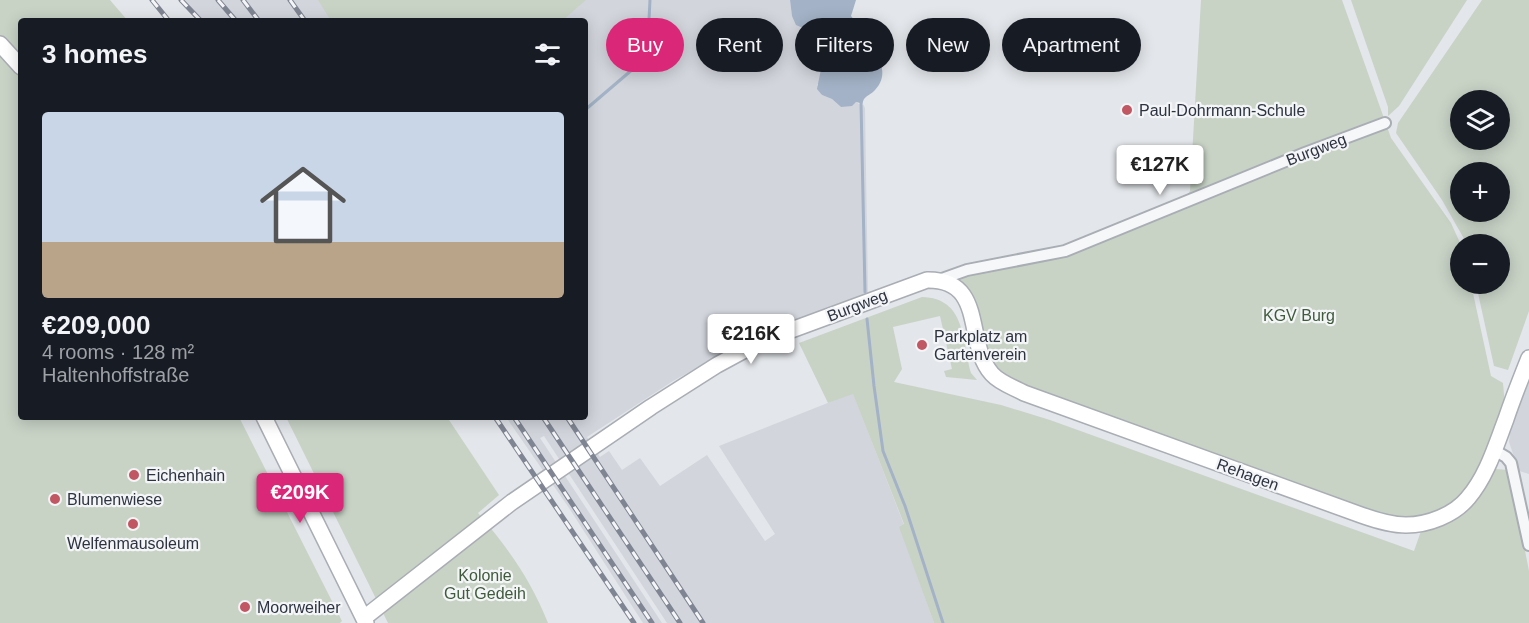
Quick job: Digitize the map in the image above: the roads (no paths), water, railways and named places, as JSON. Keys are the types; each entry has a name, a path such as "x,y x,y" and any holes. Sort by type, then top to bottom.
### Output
{"street":[{"path":"0,44 18,64"},
{"name":"Burgweg","path":"362,621 512,502 666,396 754,345 916,283 939,280 967,270 1065,251 1305,153 1385,123"},
{"name":"Rehagen","path":"939,280 958,290 969,305 980,354 991,374 1001,382 1024,393 1383,522 1405,525 1422,523 1443,516 1467,500 1476,488 1494,450 1529,358"},
{"path":"265,420 362,621"},
{"path":"1494,450 1511,463 1529,545"}],"water":[{"path":"790,0 856,0 851,16 853,18 795,18 795,23"},
{"path":"882,72 882,76 879,85 864,99 861,107 860,103 856,102 852,106 841,107 817,89 820,73"}],"waterway":[{"path":"649,18 650,0"},
{"path":"588,107 629,72"},
{"path":"861,102 865,292"},
{"path":"867,319 883,451 905,506 943,623"}],"railway":[{"path":"152,0 167,18"},
{"path":"181,0 198,18"},
{"path":"218,0 233,18"},
{"path":"243,0 257,18"},
{"path":"290,0 303,18"},
{"path":"497,420 634,623"},
{"path":"516,420 652,623"},
{"path":"545,420 680,623"},
{"path":"569,420 703,623"}],"place":[{"name":"Paul-Dohrmann-Schule","path":"1127,110"},
{"name":"Parkplatz am Gartenverein","path":"922,345"},
{"name":"Eichenhain","path":"134,475"},
{"name":"Blumenwiese","path":"55,499"},
{"name":"Welfenmausoleum","path":"133,524"},
{"name":"Moorweiher","path":"245,607"}],"park label":[{"name":"KGV Burg","path":"1299,315"},
{"name":"Kolonie Gut Gedeih","path":"485,584"}]}
